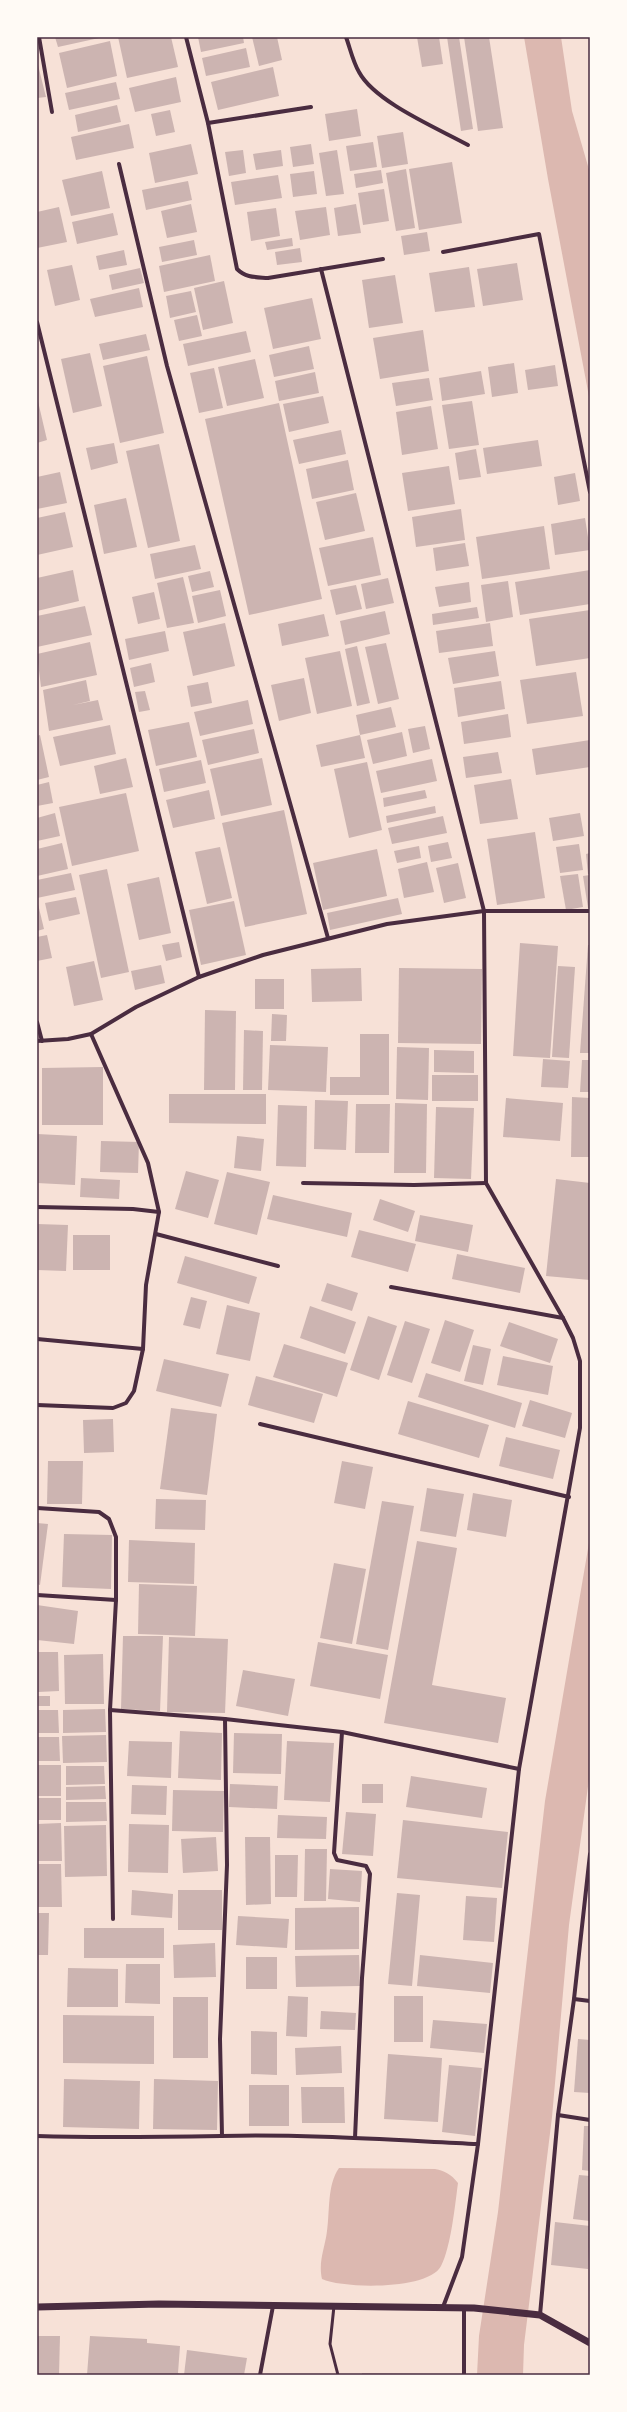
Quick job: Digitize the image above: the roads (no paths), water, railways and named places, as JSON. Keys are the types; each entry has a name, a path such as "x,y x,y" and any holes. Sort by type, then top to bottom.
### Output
{"street":[{"path":"39,37 52,112"},
{"path":"186,37 208,123 237,269 243,274 251,277 268,278 383,259"},
{"path":"346,37 359,72 374,90 387,100 468,145"},
{"path":"208,123 311,107"},
{"path":"119,164 167,366 328,938"},
{"path":"443,252 540,234 590,492"},
{"path":"322,269 484,911 486,1183 563,1318 573,1338 580,1362 580,1428 569,1497 519,1769 478,2144 462,2257 443,2307"},
{"path":"37,322 199,977"},
{"path":"37,1041 68,1039 91,1034 136,1007 199,977 263,955 387,924 484,911 590,911"},
{"path":"37,1022 42,1041"},
{"path":"37,1405 113,1408 126,1403 134,1391 143,1349 146,1284 160,1212 148,1163 91,1034"},
{"path":"303,1183 414,1185 486,1183"},
{"path":"37,1208 133,1209 160,1212"},
{"path":"156,1234 278,1266"},
{"path":"391,1287 563,1318"},
{"path":"37,1339 143,1349"},
{"path":"260,1424 569,1497"},
{"path":"37,1508 99,1512 109,1519 116,1537 116,1600 110,1710 113,1919"},
{"path":"37,1595 116,1600"},
{"path":"110,1710 225,1719 342,1732 519,1769"},
{"path":"222,2136 220,2040 227,1865 225,1719"},
{"path":"342,1732 334,1853 337,1860 366,1866 370,1874 362,1978 355,2138"},
{"path":"538,2315 558,2116 574,1999 590,1854"},
{"path":"574,1999 590,2001"},
{"path":"558,2116 590,2120"},
{"path":"37,2136 103,2138 222,2136 355,2138 478,2144"},
{"path":"37,2308 160,2304 474,2308 538,2315 590,2343"},
{"path":"260,2375 273,2306"},
{"path":"464,2308 464,2375"}],"lane":[{"path":"334,2306 330,2344 338,2375"}]}
